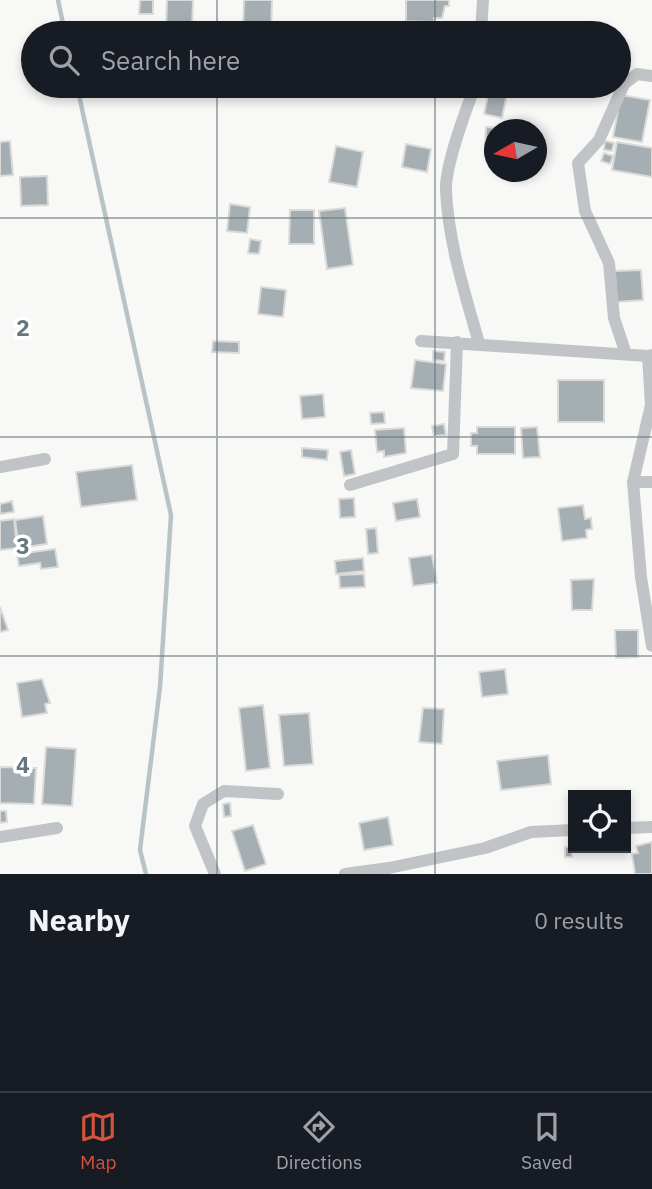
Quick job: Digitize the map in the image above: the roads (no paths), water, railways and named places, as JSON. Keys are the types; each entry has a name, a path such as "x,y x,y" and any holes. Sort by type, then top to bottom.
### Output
{"street":[{"path":"482,21 483,0"},
{"path":"631,79 638,74 652,76"},
{"path":"470,98 446,187 462,287 480,343"},
{"path":"618,98 599,139 578,163 586,211 609,263 614,318 626,354"},
{"path":"421,341 650,355 651,405 633,482 641,577 652,646"},
{"path":"351,485 453,454 457,342"},
{"path":"0,467 45,459"},
{"path":"633,482 652,482"},
{"path":"215,874 195,826 203,804 224,791 278,794"},
{"path":"631,828 652,827"},
{"path":"0,836 58,828"},
{"path":"345,874 389,868 485,848 531,832 568,830"}],"waterway":[{"path":"58,0 62,21"},
{"path":"80,98 171,515 160,687 140,850 146,874"}]}
